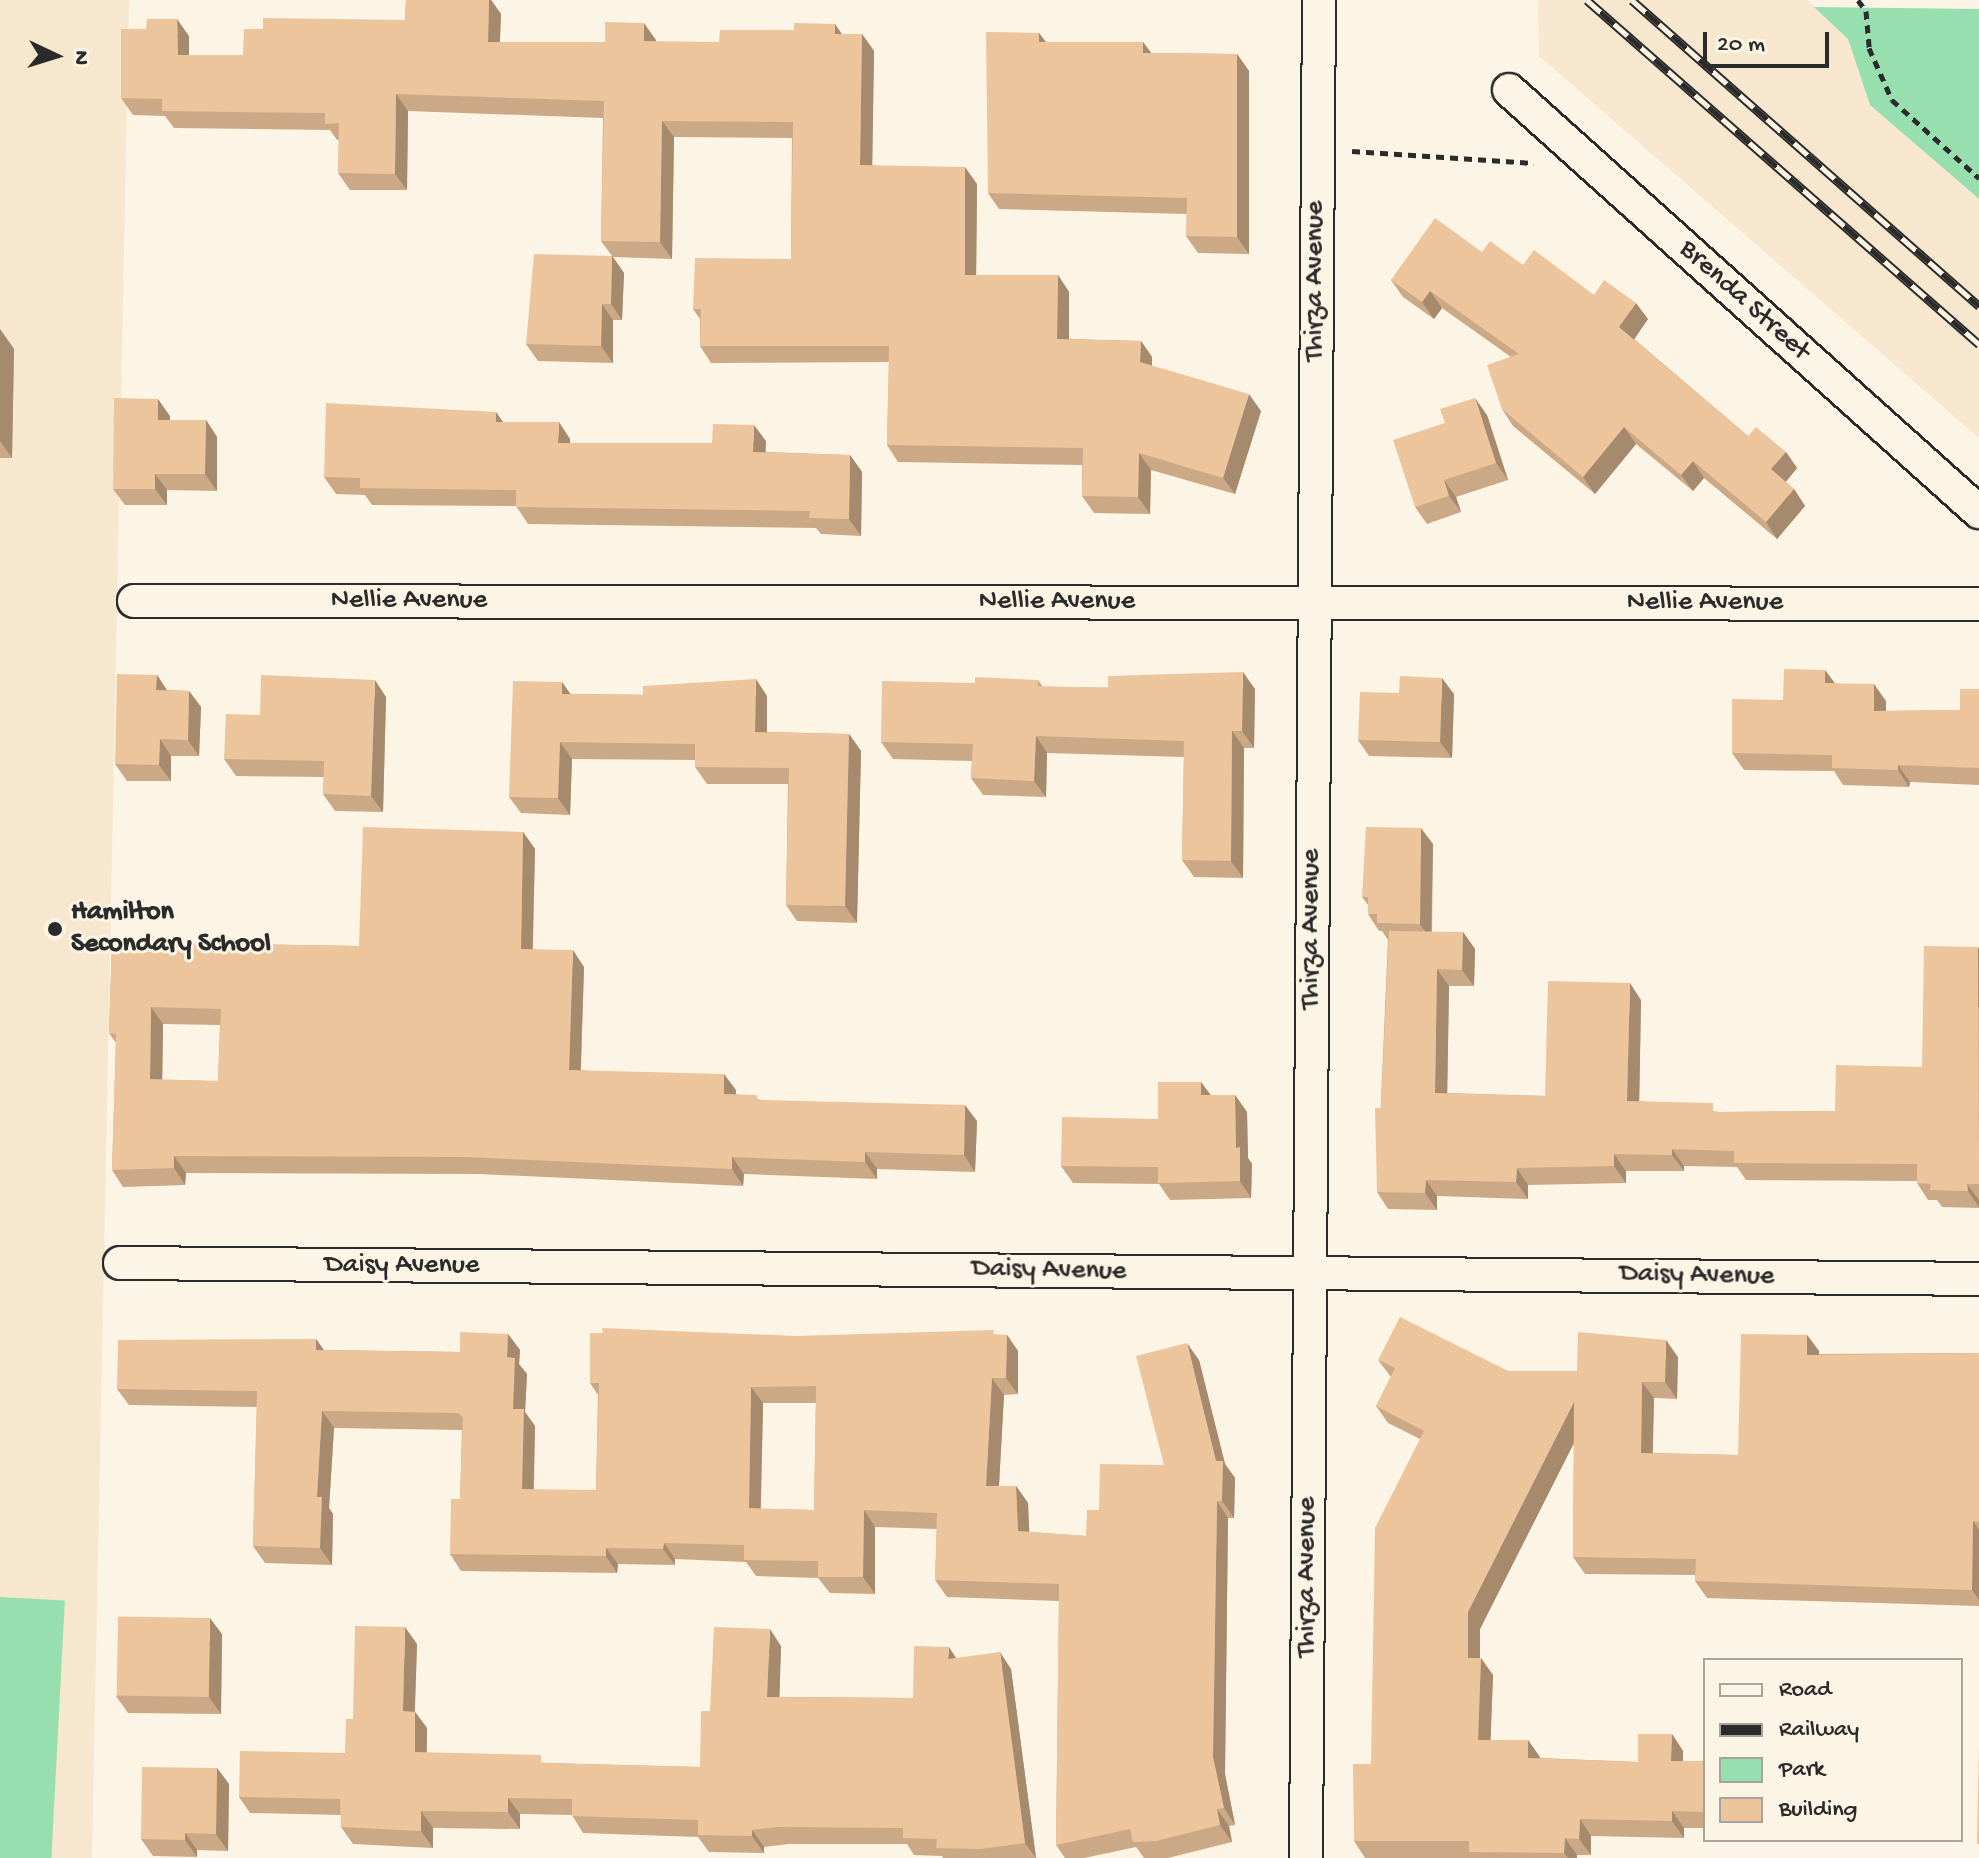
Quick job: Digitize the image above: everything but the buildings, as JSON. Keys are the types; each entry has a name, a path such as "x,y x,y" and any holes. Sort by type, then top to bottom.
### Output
{"street":[{"name":"Thirza Avenue","path":"1306,1858 1319,0"},
{"name":"Brenda Street","path":"1509,90 1979,512"},
{"name":"Nellie Avenue","path":"134,601 1979,604"},
{"name":"Daisy Avenue","path":"120,1263 1979,1279"}],"path":[{"path":"1858,0 1866,11 1869,48 1892,100 1979,178"},
{"path":"1317,149 1595,167"}],"shaded area":[{"name":"Hamilton Secondary School","path":"0,0 129,0 92,1858 0,1858"},
{"path":"1538,0 1808,0 1848,39 1870,105 1979,199 1979,438 1539,56"}],"green space":[{"path":"1814,7 1979,9 1979,199 1870,105 1848,39"},
{"path":"0,1597 65,1600 51,1858 0,1858"}],"railway":[{"path":"1587,0 1979,344"},
{"path":"1632,0 1979,306"}],"place":[{"name":"Hamilton Secondary School","path":"55,929"}]}
